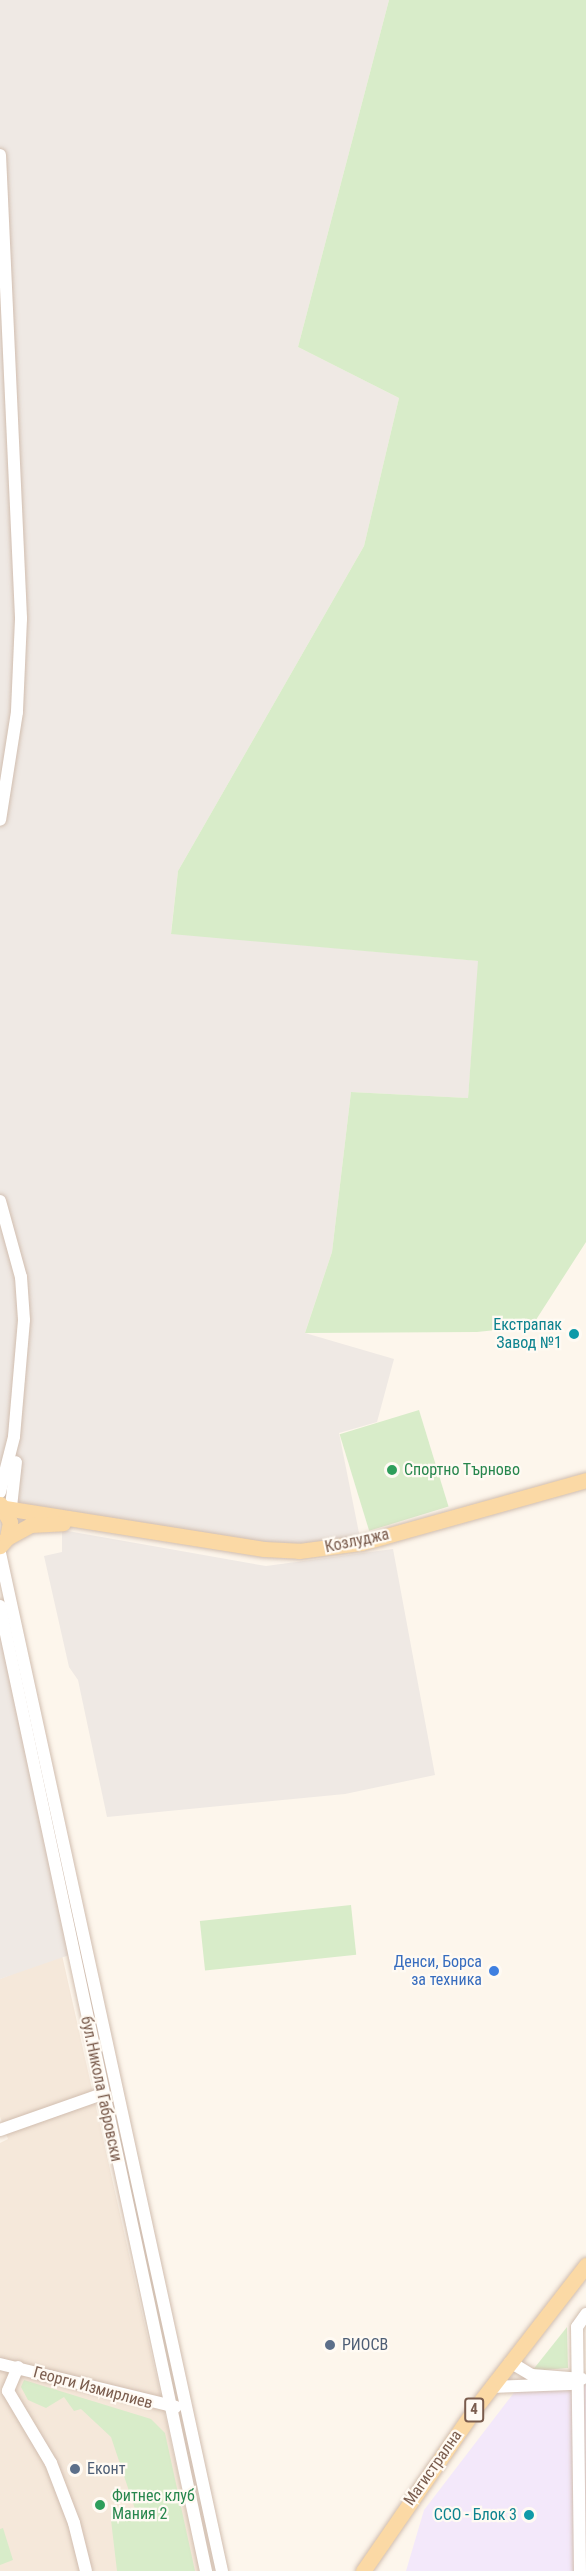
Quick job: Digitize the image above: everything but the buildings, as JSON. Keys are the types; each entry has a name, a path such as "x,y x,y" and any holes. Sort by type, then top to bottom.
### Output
{"main road":[{"name":"Козлуджа","path":"6,1510 264,1549 319,1549 361,1543 586,1480"},
{"path":"4,1542 6,1510"},
{"name":"Козлуджа","path":"4,1542 30,1525 46,1521 123,1526"},
{"name":"Магистрална","path":"367,2567 491,2387 586,2265"}],"street":[{"path":"0,155 21,619 17,712 0,820"},
{"path":"0,1201 14,1243 23,1299 23,1353 6,1510"},
{"path":"0,1492 15,1437"},
{"name":"бул.Никола Габровски","path":"0,1553 222,2571"},
{"name":"бул.Никола Габровски","path":"0,1606 102,2094 206,2571"},
{"path":"0,2130 102,2094"},
{"path":"579,2571 582,2379 577,2327 586,2314"},
{"path":"510,2362 532,2375 582,2379"},
{"name":"Георги Измирлиев","path":"0,2364 170,2408 186,2405"},
{"path":"18,2367 4,2394 51,2463 74,2523 86,2571"},
{"path":"491,2387 570,2384 582,2379"}],"shaded area":[{"path":"0,0 389,0 298,347 399,398 364,546 178,871 171,933 479,961 468,1098 351,1092 332,1252 305,1333 394,1359 377,1422 339,1433 361,1543 299,1551 0,1504"},
{"path":"62,1530 266,1566 393,1549 435,1775 345,1794 107,1817 78,1680 69,1667 44,1556 62,1552"},
{"path":"0,1606 72,1954 0,1979"},
{"path":"62,1955 200,2571 0,2571 0,2143 8,2139 0,2117 0,1979"},
{"path":"526,2377 586,2379 586,2571 406,2571 424,2510"}],"green space":[{"path":"389,0 586,0 586,1242 532,1326 477,1332 305,1333 332,1252 351,1092 468,1098 478,961 171,934 178,871 364,546 399,398 298,347"},
{"name":"Спортно Търново","path":"419,1410 449,1507 369,1531 340,1434"},
{"path":"351,1905 356,1955 205,1971 200,1921"},
{"path":"567,2327 568,2368 532,2371"},
{"path":"24,2380 151,2419 165,2433 195,2571 117,2571 111,2520 136,2512 111,2437 81,2409 74,2411 64,2397 46,2408 28,2400 21,2387"},
{"path":"3,2528 13,2560 0,2565 0,2529"}],"place":[{"name":"Екстрапак Завод №1","path":"574,1334"},
{"name":"Спортно Търново","path":"392,1470"},
{"name":"Денси, Борса за техника","path":"494,1971"},
{"name":"РИОСВ","path":"330,2345"},
{"name":"Еконт","path":"75,2469"},
{"name":"Фитнес клуб Мания 2","path":"100,2505"},
{"name":"ССО - Блок 3","path":"529,2515"}]}
